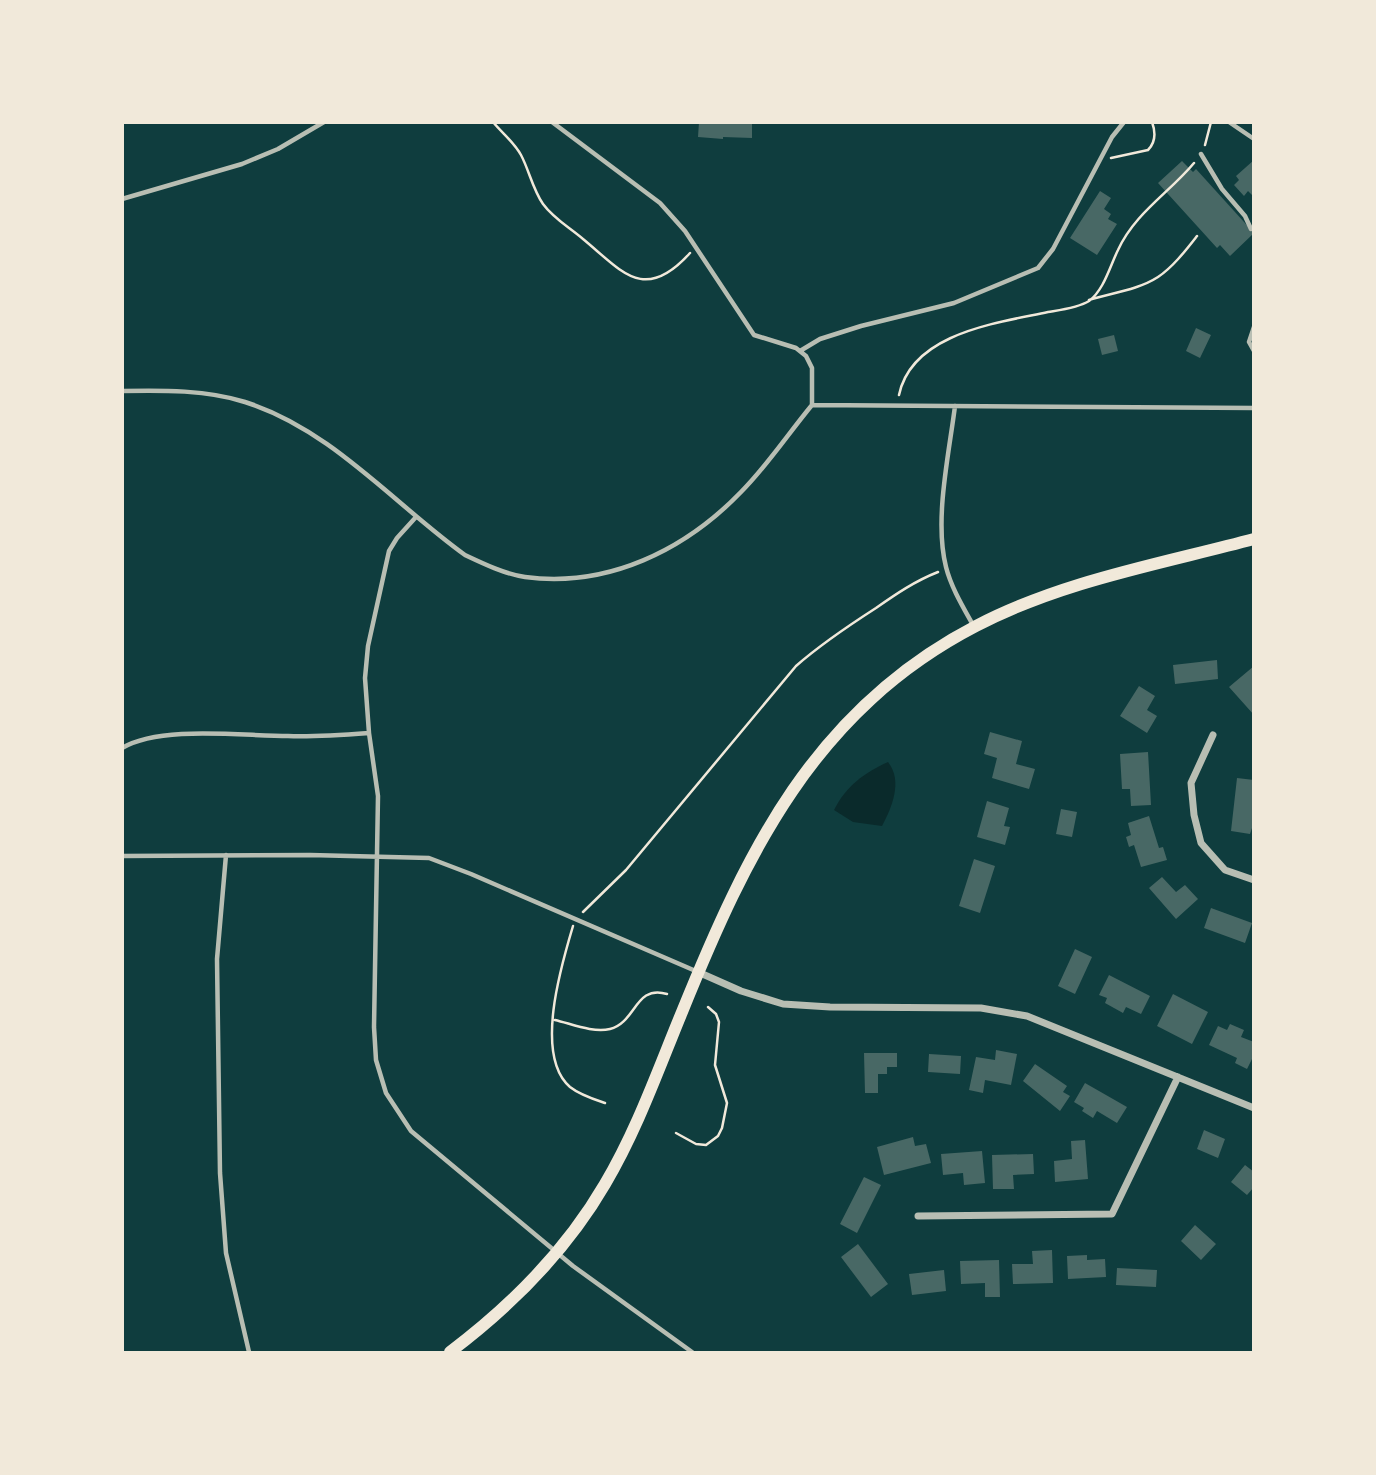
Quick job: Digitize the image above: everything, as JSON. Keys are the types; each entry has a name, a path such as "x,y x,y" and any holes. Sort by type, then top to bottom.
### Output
{"main road":[{"path":"450,1353 510,1303 558,1251 589,1209 619,1158 746,867 800,777 855,714 891,682 939,648 974,626 1017,606 1101,578 1254,539"}],"street":[{"path":"1213,735 1191,783 1194,815 1201,843 1225,870 1254,880"},
{"path":"698,972 783,1004 830,1007 981,1007 1027,1016 1254,1108"},
{"path":"918,1216 1112,1214 1178,1077"}],"lane":[{"path":"122,199 242,163 278,149 324,122"},
{"path":"122,391 213,396 244,401 274,413 340,454 466,555 489,566 524,577 592,575 627,568 667,551 695,533 741,492 812,405 812,368 800,351 754,335 685,231 660,202 552,122"},
{"path":"800,351 820,339 861,326 954,303 1038,268 1053,249 1112,137 1124,122"},
{"path":"1230,122 1254,139"},
{"path":"1200,154 1222,189 1245,216 1251,229"},
{"path":"1254,327 1249,342 1254,351"},
{"path":"812,405 1254,408"},
{"path":"955,406 942,519 942,548 946,568 974,626"},
{"path":"416,517 389,551 368,646 365,678 378,796 374,1027 376,1059 386,1093 411,1131 573,1266 692,1353"},
{"path":"122,748 147,737 172,734 308,737 369,733"},
{"path":"226,855 217,960 220,1173 226,1253 249,1353"},
{"path":"122,856 378,856 429,859 576,918 698,972"}],"path":[{"path":"493,122 516,146 541,202 555,218 620,270 639,279 655,278 690,254 692,243"},
{"path":"1101,160 1148,150 1154,141 1155,130 1152,122"},
{"path":"1089,300 1105,279 1119,247 1139,216 1191,167"},
{"path":"897,405 901,386 909,370 943,342 967,331 1070,307 1158,277 1197,236"},
{"path":"605,1103 581,1094 561,1076 552,1053 553,1020 563,966 576,918 626,870 796,666 817,647 918,580 946,568"},
{"path":"553,1020 593,1029 613,1028 623,1022 644,996 658,991 667,994"},
{"path":"676,1133 696,1144 706,1145 718,1136 722,1128 726,1103 715,1065 719,1022 716,1014 708,1007"}],"water":[{"path":"888,762 895,777 895,786 882,826 853,822 834,810 856,781"}],"building":[{"path":"699,122 752,122 752,138 698,137"},
{"path":"1254,160 1254,194 1248,191 1244,196 1234,185 1239,180 1236,176"},
{"path":"1182,161 1193,172 1196,169 1254,233 1230,256 1220,245 1217,248 1158,183"},
{"path":"1100,191 1111,198 1104,209 1111,214 1108,219 1117,224 1097,255 1070,238"},
{"path":"1196,328 1211,335 1200,358 1186,351"},
{"path":"1114,335 1118,351 1102,355 1098,339"},
{"path":"1217,660 1218,679 1175,684 1173,665"},
{"path":"1254,666 1254,715 1229,687"},
{"path":"1139,686 1155,696 1147,710 1157,716 1147,733 1120,716"},
{"path":"990,732 1022,741 1016,764 1035,769 1029,789 992,778 997,758 984,754"},
{"path":"1148,752 1151,805 1131,806 1130,789 1122,789 1120,754"},
{"path":"1237,778 1254,780 1254,822 1250,834 1231,831"},
{"path":"987,801 1009,808 1004,826 1010,827 1005,845 977,837"},
{"path":"1061,809 1077,812 1072,837 1056,834"},
{"path":"1149,816 1159,848 1163,847 1167,860 1141,867 1134,845 1129,847 1126,837 1131,835 1128,823"},
{"path":"974,859 995,866 980,913 959,906"},
{"path":"1162,877 1176,892 1185,885 1198,899 1176,919 1149,888"},
{"path":"1211,908 1252,923 1245,943 1204,928"},
{"path":"1075,949 1092,957 1075,994 1058,986"},
{"path":"1109,975 1150,996 1141,1014 1126,1007 1123,1013 1105,1003 1107,998 1099,995"},
{"path":"1173,994 1208,1012 1192,1044 1157,1026"},
{"path":"1230,1024 1244,1030 1241,1037 1254,1042 1254,1055 1247,1069 1235,1063 1237,1058 1209,1045 1218,1026 1227,1030"},
{"path":"996,1050 1017,1054 1011,1085 985,1080 983,1093 969,1090 976,1057 995,1060"},
{"path":"864,1053 897,1053 897,1067 887,1067 887,1074 878,1074 878,1093 865,1093"},
{"path":"929,1054 961,1056 960,1074 928,1072"},
{"path":"1035,1064 1067,1086 1063,1092 1070,1096 1060,1111 1023,1081"},
{"path":"1085,1083 1127,1107 1117,1123 1097,1111 1093,1118 1074,1102"},
{"path":"1204,1130 1225,1139 1218,1158 1197,1149"},
{"path":"913,1137 915,1146 926,1144 931,1163 884,1175 877,1147"},
{"path":"1085,1140 1088,1179 1055,1182 1054,1161 1072,1159 1071,1141"},
{"path":"982,1151 985,1183 964,1185 963,1173 943,1175 941,1154"},
{"path":"1033,1154 1034,1174 1013,1175 1014,1189 993,1189 992,1155"},
{"path":"1245,1165 1254,1172 1254,1187 1247,1195 1231,1182"},
{"path":"864,1177 881,1185 857,1233 840,1224"},
{"path":"1195,1225 1216,1244 1201,1260 1181,1241"},
{"path":"858,1244 888,1284 871,1297 841,1257"},
{"path":"1052,1250 1053,1283 1013,1284 1012,1264 1033,1264 1032,1251"},
{"path":"1087,1255 1087,1260 1105,1259 1106,1277 1068,1279 1067,1256"},
{"path":"999,1260 1000,1297 985,1297 985,1283 961,1284 960,1261"},
{"path":"1117,1268 1157,1270 1156,1287 1116,1285"},
{"path":"944,1270 946,1291 912,1295 909,1274"}]}
